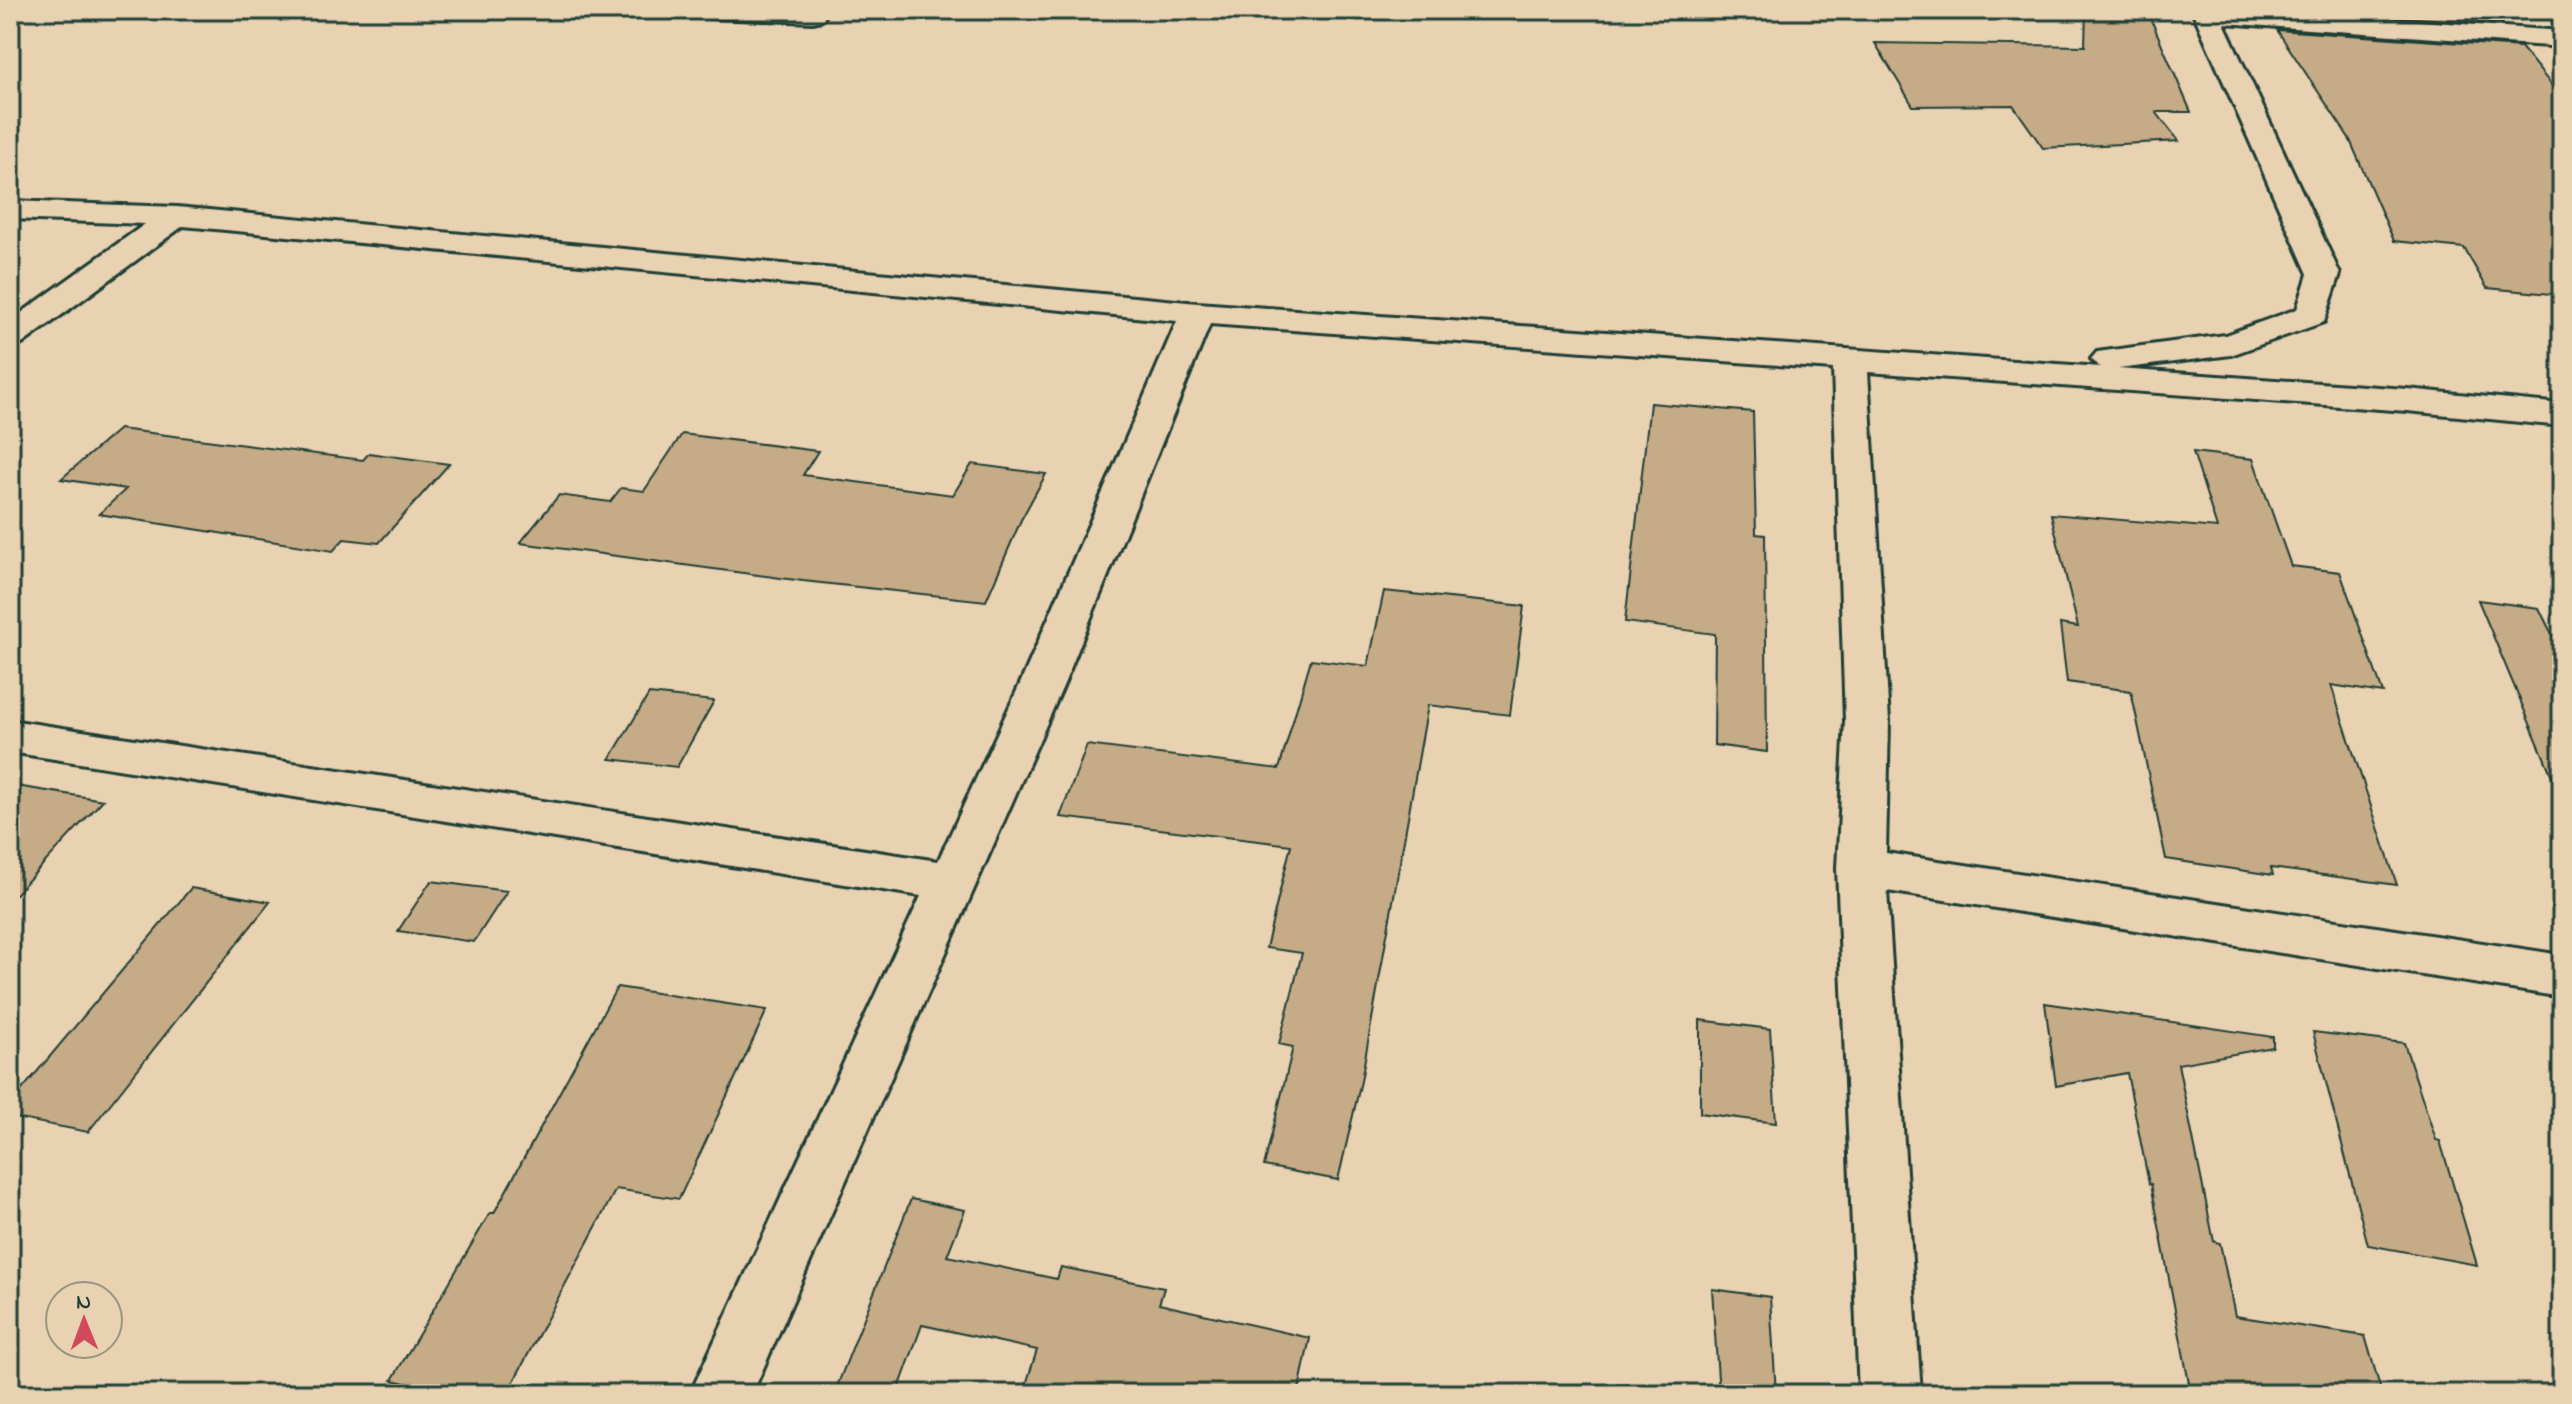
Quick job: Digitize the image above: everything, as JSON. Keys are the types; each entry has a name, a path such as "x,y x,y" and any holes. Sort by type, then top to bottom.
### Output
{"street":[{"path":"713,10 813,14 817,10"},
{"path":"2048,374 2116,358 2231,345 2312,315 2324,274 2206,12 2562,39"},
{"path":"10,210 177,216 1198,313 2407,400 2562,415"},
{"path":"10,337 177,216"},
{"path":"721,1394 1042,684 1198,313"},
{"path":"1850,360 1867,721 1861,868 1890,1394"},
{"path":"10,736 951,882"},
{"path":"1861,868 2562,976"}],"building":[{"path":"2086,10 2147,10 2191,112 2156,112 2179,141 2043,148 2013,105 1913,106 1875,43 2085,46"},
{"path":"2304,10 2492,10 2503,24"},
{"path":"2277,30 2521,47 2562,98 2562,295 2487,288 2464,248 2394,241 2349,138"},
{"path":"1650,403 1753,412 1756,534 1765,535 1767,752 1714,745 1715,634 1625,622"},
{"path":"119,429 363,460 369,453 449,464 379,543 344,539 333,551 99,514 126,489 61,479"},
{"path":"682,434 818,451 803,475 953,495 972,464 1046,474 1021,520 986,601 803,581 520,543 559,495 610,502 621,488 644,491"},
{"path":"2193,452 2253,459 2291,566 2340,572 2383,693 2331,685 2397,885 2271,868 2273,875 2166,859 2131,691 2067,682 2060,624 2078,627 2051,514 2217,528"},
{"path":"1384,591 1524,606 1510,715 1428,705 1361,1081 1338,1180 1264,1166 1293,1047 1279,1044 1302,953 1266,948 1291,845 1060,817 1087,745 1279,769 1311,659 1368,666"},
{"path":"2478,600 2539,608 2562,655 2562,800"},
{"path":"649,694 714,701 677,767 610,759"},
{"path":"10,785 103,800 10,900"},
{"path":"431,881 507,891 474,942 398,931"},
{"path":"191,888 270,902 88,1132 10,1117 10,1104"},
{"path":"617,987 767,1010 679,1199 616,1189 507,1394 453,1394 392,1380 490,1213 494,1213"},
{"path":"2045,1003 2273,1037 2273,1047 2178,1064 2214,1242 2220,1243 2235,1316 2365,1336 2382,1394 2191,1394 2127,1073 2056,1086"},
{"path":"1700,1020 1770,1029 1776,1123 1700,1113"},
{"path":"2313,1032 2404,1043 2436,1140 2440,1141 2477,1265 2368,1245"},
{"path":"911,1199 965,1210 947,1256 1057,1279 1061,1267 1164,1288 1159,1304 1310,1338 1298,1394 1023,1394 1037,1350 922,1325 897,1394 834,1394"},
{"path":"1712,1289 1770,1297 1776,1394 1719,1394"}]}
